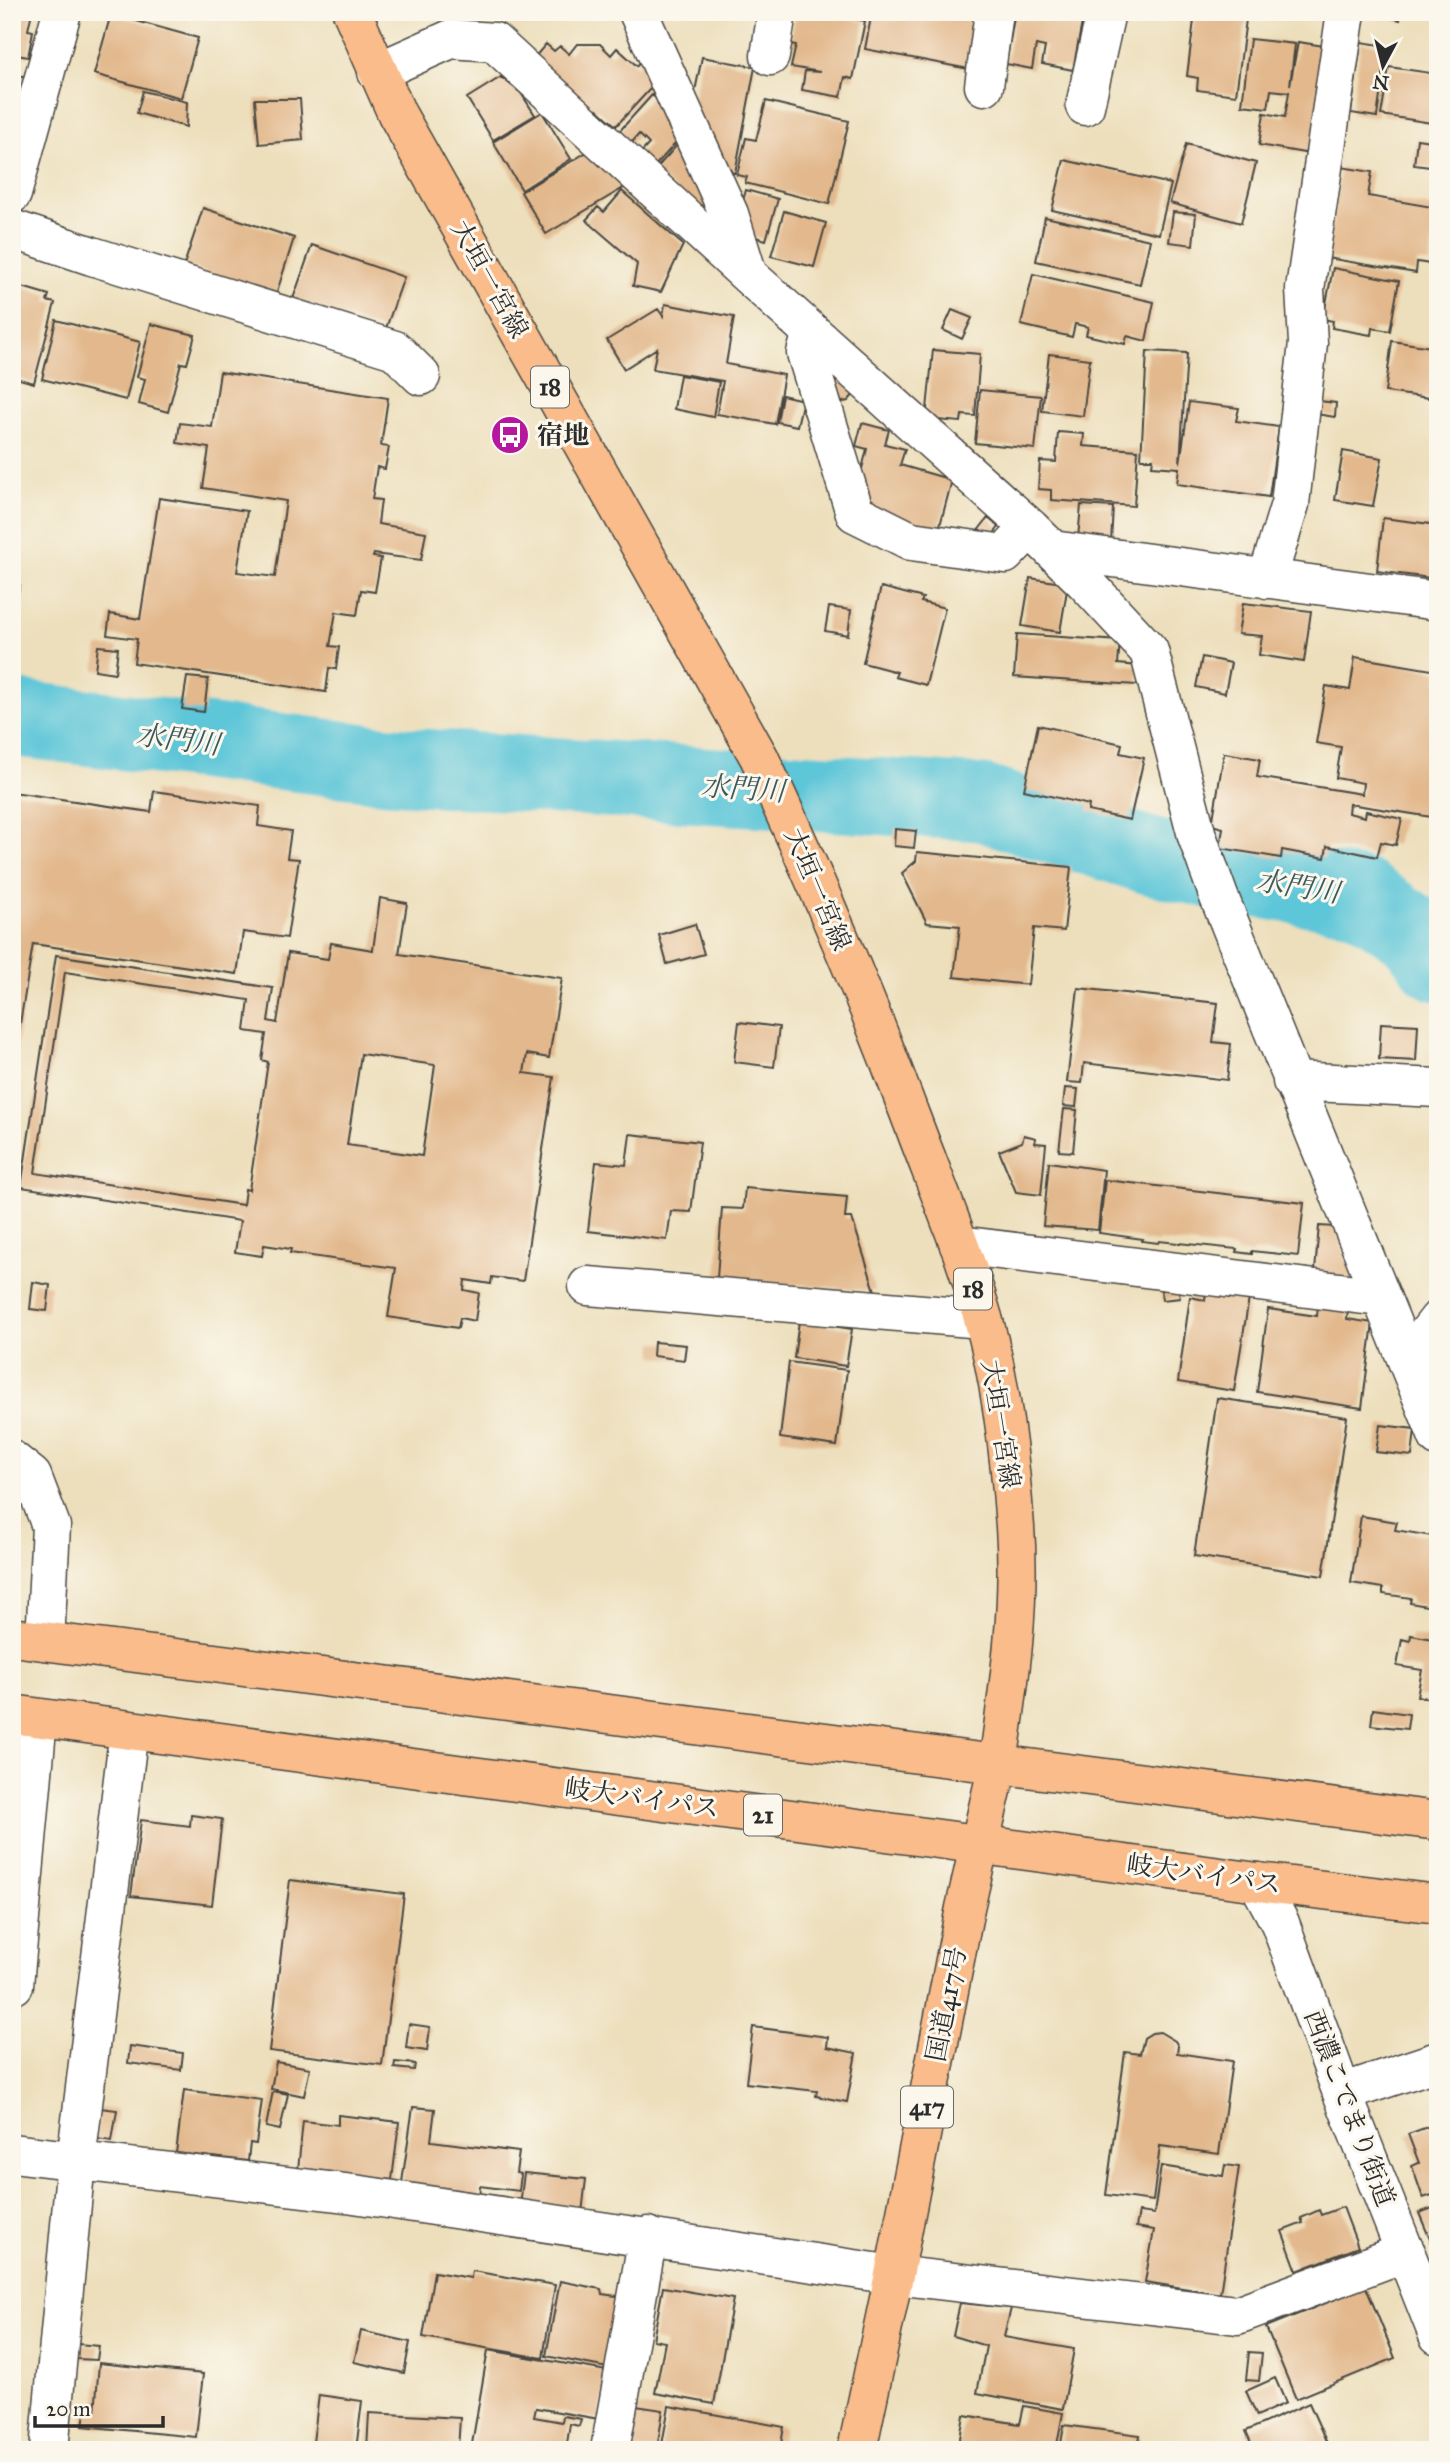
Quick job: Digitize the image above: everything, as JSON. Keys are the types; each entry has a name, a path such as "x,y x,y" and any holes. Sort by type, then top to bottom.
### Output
{"main road":[{"name":"大垣一宮線","path":"352,12 377,72 404,126 759,757 798,841 882,1040 959,1245 983,1319 1004,1420 1016,1529 1014,1647 998,1764"},
{"path":"53,1642 998,1764 1427,1813"},
{"name":"岐大バイパス","path":"48,1719 1438,1905"},
{"name":"国道417号","path":"858,2450 965,1908 998,1764"}],"street":[{"path":"12,194 62,12"},
{"path":"638,12 729,214 748,275"},
{"path":"770,56 777,12"},
{"path":"984,86 994,12"},
{"path":"1085,106 1106,12"},
{"path":"1267,579 1290,504 1308,343 1305,289 1346,12"},
{"path":"377,72 451,39 494,42 1041,539 1149,651 1197,836 1219,897 1438,1437"},
{"path":"12,229 395,350 421,376"},
{"path":"812,333 806,353 855,513 911,541 1005,554 1041,539 1267,579 1438,601"},
{"path":"1292,1081 1438,1088"},
{"path":"959,1245 1380,1297"},
{"path":"588,1286 983,1319"},
{"path":"1408,1360 1438,1320"},
{"path":"12,1460 32,1476 51,1525 53,1642"},
{"path":"13,1990 48,1719"},
{"path":"49,2450 40,2157 129,1730"},
{"name":"西濃こでまり街道","path":"1258,1882 1280,1923 1342,2093 1438,2335"},
{"path":"1342,2093 1438,2061"},
{"path":"40,2157 354,2194 894,2275 1237,2315 1406,2252"},
{"path":"610,2450 648,2236"}],"building":[{"path":"12,12 32,12 28,30 33,31 28,57 12,54"},
{"path":"796,12 818,12 865,21 853,79 845,77 841,97 802,90 805,71 820,72 791,67 796,45 790,44"},
{"path":"872,12 979,12 969,69 865,49"},
{"path":"1015,12 1084,12 1073,70 1042,64 1045,47 1036,45 1032,69 1006,64"},
{"path":"1195,12 1247,12 1236,95 1197,90 1198,78 1187,76"},
{"path":"1367,12 1401,12 1400,20"},
{"path":"111,14 198,38 181,98 94,74"},
{"path":"1250,39 1295,44 1290,85 1298,42 1337,48 1310,154 1259,145 1264,113 1285,117 1289,92 1271,90 1268,108 1242,105"},
{"path":"1361,42 1387,46 1377,117 1351,113"},
{"path":"546,44 554,51 560,46 569,54 577,44 600,44 611,55 617,48 637,66 643,59 662,76 616,126 597,109 593,114 533,59"},
{"path":"702,57 755,67 735,173 723,171 693,101"},
{"path":"1389,67 1438,74 1438,124 1381,115"},
{"path":"12,74 27,77 12,127"},
{"path":"501,77 521,93 535,115 493,140 467,98"},
{"path":"143,91 187,102 186,127 137,113"},
{"path":"652,95 672,112 685,133 653,168 639,155 649,144 639,134 629,146 616,135"},
{"path":"255,99 300,99 303,140 259,144"},
{"path":"766,101 849,121 829,204 745,183 747,177 737,175 746,138 756,140"},
{"path":"542,112 571,159 522,190 493,142"},
{"path":"1417,139 1438,142 1438,168 1414,165"},
{"path":"679,143 717,205 704,216 654,171"},
{"path":"1186,144 1256,163 1241,223 1170,203"},
{"path":"587,152 625,187 546,234 521,192"},
{"path":"1064,160 1171,184 1159,234 1052,210"},
{"path":"1341,167 1372,172 1368,196 1438,208 1430,264 1417,262 1416,273 1327,258"},
{"path":"746,190 778,199 766,240 752,236 743,201"},
{"path":"622,191 683,245 661,292 633,286 637,264 586,220 598,207 604,212"},
{"path":"203,208 294,238 276,295 184,265"},
{"path":"784,211 826,223 814,267 771,256"},
{"path":"1173,212 1196,214 1193,245 1169,242"},
{"path":"1045,217 1150,240 1140,284 1036,261"},
{"path":"312,245 404,277 385,331 293,299"},
{"path":"1333,268 1399,281 1390,331 1372,328 1371,335 1332,328 1333,321 1323,319"},
{"path":"1033,274 1154,302 1146,341 1127,336 1125,344 1086,335 1088,327 1075,324 1072,337 1021,325"},
{"path":"12,284 49,295 47,301 55,303 34,383 12,377"},
{"path":"665,304 734,317 726,364 784,375 775,424 717,414 723,381 653,369 657,348 624,369 607,340 658,309 663,316"},
{"path":"952,310 972,318 962,339 943,330"},
{"path":"56,320 140,342 126,400 42,379"},
{"path":"151,324 195,335 187,364 181,363 168,412 139,404 145,379 137,377"},
{"path":"1392,341 1438,348 1437,399 1385,392"},
{"path":"933,350 980,354 975,416 962,415 961,422 926,419"},
{"path":"1147,351 1187,353 1180,463 1189,402 1239,408 1236,421 1279,427 1269,497 1177,484 1179,468 1152,466 1153,459 1141,459"},
{"path":"1049,354 1090,359 1083,416 1042,411"},
{"path":"832,371 855,393 848,401 832,404"},
{"path":"220,372 388,398 381,446 389,447 385,469 377,467 372,499 381,500 378,524 426,532 421,560 374,554 373,557 381,558 375,592 361,590 357,615 336,612 330,646 339,647 336,669 329,668 326,692 134,663 137,639 107,635 110,614 140,619 159,498 247,511 237,572 275,577 286,501 203,488 209,448 177,443 180,423 212,427"},
{"path":"680,375 719,382 713,417 674,409"},
{"path":"980,390 1041,396 1035,449 975,443"},
{"path":"782,395 803,400 797,426 777,422"},
{"path":"1319,401 1336,403 1335,417 1316,414"},
{"path":"862,423 889,430 885,444 905,449 900,465 952,480 938,533 874,514 860,477 867,449 856,446"},
{"path":"1058,432 1084,434 1083,446 1138,450 1134,506 1051,500 1051,490 1038,489 1040,461 1056,462"},
{"path":"1343,451 1382,458 1373,506 1335,500"},
{"path":"1081,505 1113,507 1111,542 1078,539"},
{"path":"988,518 999,527 988,541 977,532"},
{"path":"1383,518 1438,525 1438,579 1377,571"},
{"path":"1030,578 1068,584 1060,632 1022,626"},
{"path":"12,584 20,585 13,613 12,613"},
{"path":"881,587 923,598 921,602 945,608 926,685 895,677 897,672 863,663"},
{"path":"1243,603 1311,611 1304,662 1259,655 1262,636 1238,634"},
{"path":"829,607 851,610 848,635 825,631"},
{"path":"1017,634 1120,641 1118,664 1139,666 1137,685 1014,677"},
{"path":"98,646 118,648 115,673 95,670"},
{"path":"1202,657 1231,663 1225,693 1196,687"},
{"path":"1355,657 1438,671 1438,818 1349,804 1348,813 1365,817 1366,811 1402,819 1396,845 1381,842 1377,857 1327,846 1325,858 1282,850 1281,858 1220,848 1223,828 1212,825 1224,753 1260,759 1257,777 1362,794 1363,783 1336,778 1341,747 1316,743 1326,686 1350,690"},
{"path":"187,677 208,679 204,712 182,709"},
{"path":"1038,725 1122,744 1120,753 1144,758 1130,820 1088,811 1089,805 1024,790"},
{"path":"154,791 260,806 258,826 291,831 287,858 299,859 287,938 243,932 237,974 33,944 12,1073 12,792 151,812"},
{"path":"895,829 916,831 914,848 894,846"},
{"path":"917,852 1071,867 1064,931 1034,928 1028,985 954,977 960,926 927,923 902,873 916,861"},
{"path":"380,898 407,903 399,954 562,978 549,1058 527,1054 524,1073 554,1077 523,1281 492,1277 491,1284 465,1280 464,1290 479,1293 475,1321 460,1318 458,1328 388,1317 396,1268 290,1253 291,1249 264,1245 262,1256 235,1252 240,1221 21,1187 56,955 273,988 268,1021 277,1023 288,953 328,959 331,943 373,950","holes":["65,972 249,1000 245,1031 266,1034 262,1060 268,1062 249,1190 245,1189 243,1205 35,1173","361,1054 435,1065 422,1156 347,1145"]},
{"path":"695,924 704,954 667,964 659,935"},
{"path":"1078,988 1218,1003 1213,1042 1231,1044 1227,1080 1084,1063 1082,1083 1067,1082"},
{"path":"739,1022 779,1027 774,1067 734,1062"},
{"path":"1381,1023 1418,1025 1416,1061 1379,1059"},
{"path":"1065,1088 1078,1089 1076,1107 1063,1106"},
{"path":"1064,1109 1077,1110 1073,1152 1059,1151"},
{"path":"630,1134 700,1142 691,1212 671,1211 667,1240 588,1231 596,1162 626,1165"},
{"path":"1024,1135 1036,1138 1035,1143 1046,1144 1041,1195 1016,1192 999,1151 1022,1142"},
{"path":"12,1149 20,1150 17,1171 12,1171"},
{"path":"1049,1162 1104,1170 1098,1230 1043,1226"},
{"path":"1105,1180 1304,1203 1298,1256 1252,1251 1252,1254 1236,1252 1237,1249 1158,1243 1099,1233"},
{"path":"745,1188 847,1197 845,1218 852,1218 875,1291 717,1278 722,1208 743,1209"},
{"path":"1319,1226 1335,1227 1356,1284 1315,1271"},
{"path":"1177,1278 1180,1298 1162,1300 1160,1280"},
{"path":"33,1282 50,1285 47,1311 30,1309"},
{"path":"1207,1285 1250,1292 1234,1391 1178,1382 1190,1297 1205,1300"},
{"path":"1318,1306 1348,1310 1347,1319 1373,1323 1362,1408 1257,1392 1268,1309 1317,1316"},
{"path":"799,1321 852,1329 846,1366 794,1358"},
{"path":"654,1342 686,1345 684,1360 653,1356"},
{"path":"789,1362 847,1370 837,1446 780,1438"},
{"path":"1217,1398 1347,1417 1323,1576 1194,1556"},
{"path":"1380,1425 1415,1429 1412,1456 1376,1452"},
{"path":"1361,1516 1397,1522 1395,1530 1438,1537 1438,1608 1410,1603 1411,1598 1383,1594 1383,1588 1351,1583"},
{"path":"1411,1635 1438,1640 1438,1700 1417,1696 1422,1670 1397,1666 1402,1639 1410,1641"},
{"path":"1373,1709 1409,1714 1407,1729 1371,1725"},
{"path":"191,1815 222,1819 212,1905 131,1896 141,1820 190,1826"},
{"path":"290,1880 404,1894 382,2065 269,2051"},
{"path":"409,2024 430,2027 427,2051 406,2048"},
{"path":"753,2027 828,2037 827,2047 856,2053 847,2102 816,2096 817,2091 746,2083"},
{"path":"1160,2032 1175,2041 1178,2046 1177,2053 1232,2061 1219,2154 1160,2146 1153,2201 1106,2195 1125,2052 1140,2054 1144,2038"},
{"path":"130,2046 183,2053 181,2070 128,2063"},
{"path":"276,2062 310,2068 304,2096 271,2089"},
{"path":"395,2062 415,2064 414,2070 394,2068"},
{"path":"184,2090 262,2100 256,2144 250,2143 248,2161 176,2153"},
{"path":"273,2091 288,2094 280,2130 266,2127"},
{"path":"413,2107 435,2109 431,2141 519,2152 516,2173 521,2174 519,2191 480,2186 479,2198 401,2189"},
{"path":"100,2108 117,2110 112,2141 96,2139"},
{"path":"338,2115 399,2122 392,2180 298,2170 303,2121 338,2125"},
{"path":"1438,2123 1438,2193 1423,2198 1412,2166 1419,2163 1408,2134"},
{"path":"1225,2165 1239,2167 1220,2294 1145,2282 1154,2230 1136,2227 1139,2212 1154,2214 1161,2166 1223,2176"},
{"path":"524,2173 586,2179 582,2213 520,2206"},
{"path":"1438,2206 1438,2242 1432,2244 1419,2213"},
{"path":"1343,2207 1358,2247 1297,2271 1282,2231 1303,2223 1301,2218 1319,2210 1321,2215"},
{"path":"472,2271 555,2285 543,2358 423,2337 434,2272 471,2278"},
{"path":"560,2281 601,2289 602,2294 624,2297 613,2369 546,2356"},
{"path":"663,2287 733,2299 714,2404 655,2393 665,2342 653,2340"},
{"path":"1366,2287 1395,2358 1296,2399 1266,2327"},
{"path":"960,2303 1011,2308 1004,2337 1074,2349 1063,2409 977,2393 986,2346 953,2336"},
{"path":"361,2331 410,2342 404,2373 354,2362"},
{"path":"78,2344 99,2346 97,2360 77,2359"},
{"path":"488,2350 607,2371 599,2419 536,2408 534,2417 562,2422 563,2416 581,2419 579,2426 570,2424 566,2450 471,2450"},
{"path":"1249,2352 1262,2353 1259,2381 1246,2380"},
{"path":"99,2363 203,2374 196,2437 83,2426 85,2412 95,2413"},
{"path":"1275,2378 1286,2403 1257,2416 1246,2391"},
{"path":"319,2395 362,2401 356,2450 312,2450"},
{"path":"1309,2403 1330,2450 1254,2450 1246,2431"},
{"path":"636,2406 663,2410 657,2450 629,2450"},
{"path":"669,2406 784,2427 780,2450 661,2450"},
{"path":"1024,2406 1063,2413 1056,2450 958,2450 964,2415 1020,2424"},
{"path":"369,2413 460,2418 458,2450 367,2450"},
{"path":"1064,2425 1140,2435 1138,2450 1060,2450"}],"waterway":[{"name":"水門川","path":"12,718 389,765 982,803 1153,857 1237,876 1360,896 1415,933 1438,963"}],"place":[{"name":"宿地","path":"510,435"}]}
